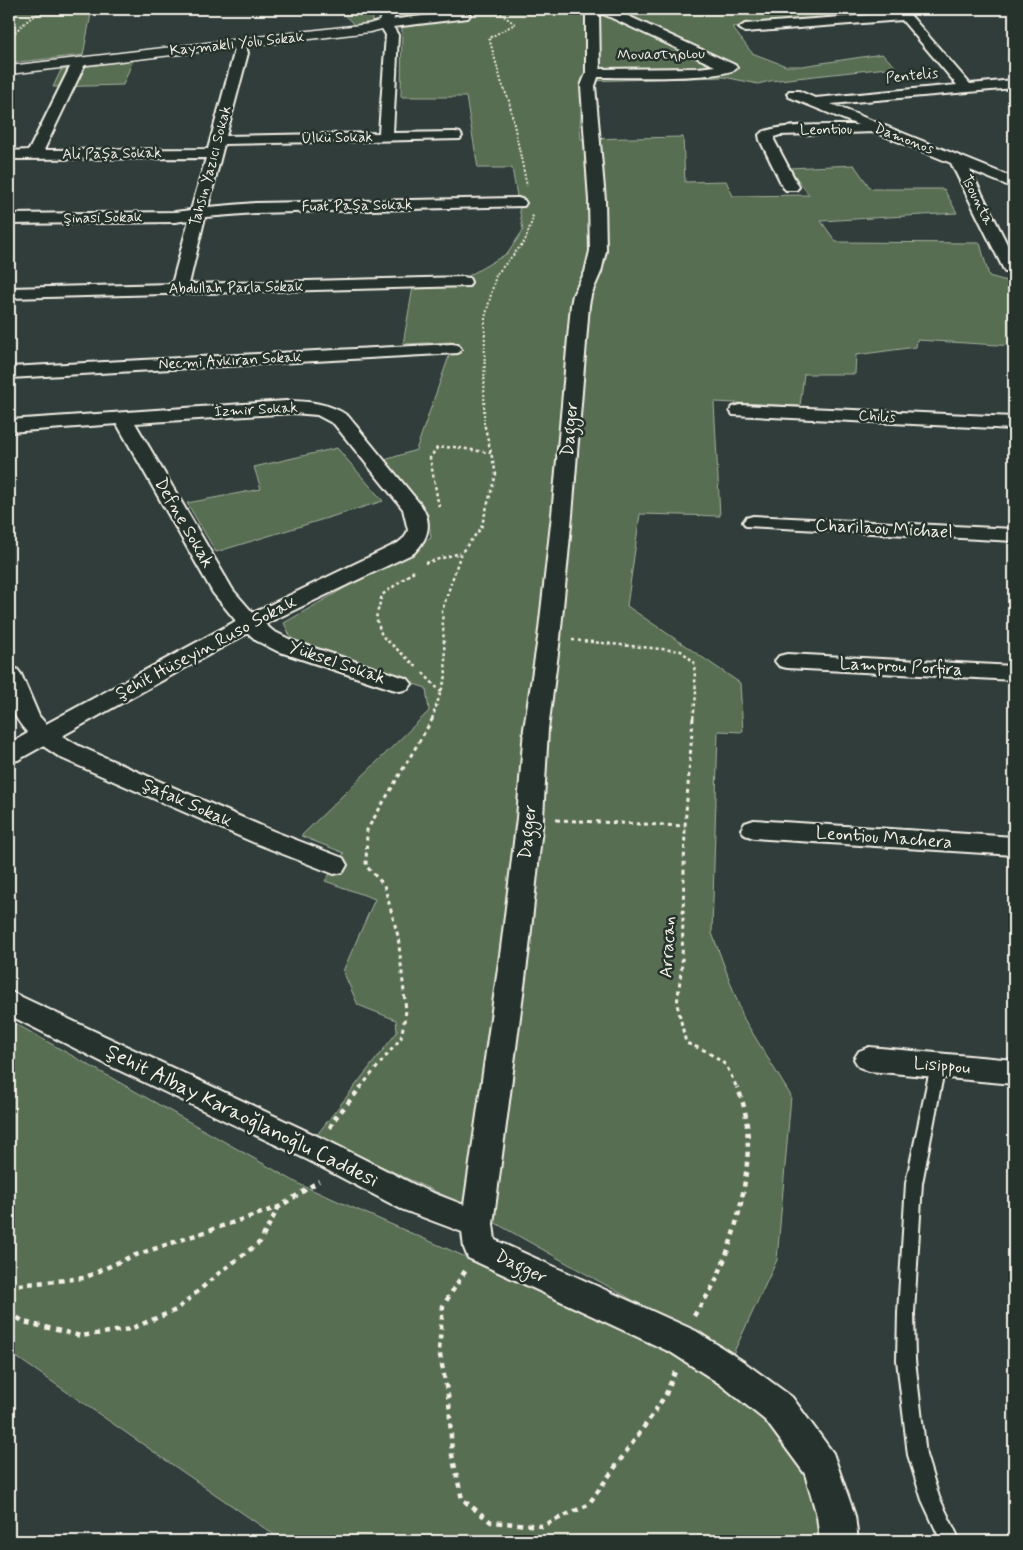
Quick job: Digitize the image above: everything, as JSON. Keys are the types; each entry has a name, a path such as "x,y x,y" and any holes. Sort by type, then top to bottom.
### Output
{"street":[{"path":"386,137 392,35 385,24 391,9"},
{"name":"Dagger","path":"592,9 593,73 588,86 597,200 598,251 593,272 582,295 580,305 573,404 550,638 536,729 530,818 478,1236 536,1275 684,1342 732,1372 779,1409 820,1465 836,1516 839,1541"},
{"name":"Μοναστηριου","path":"593,73 698,72 730,68 603,9"},
{"path":"745,28 902,13 966,87"},
{"name":"Kaymaklı Yolu Sokak","path":"9,70 239,44 464,15"},
{"name":"Tahsın Yazıcı Sokak","path":"179,289 197,214 241,53 239,44"},
{"path":"34,155 79,62"},
{"name":"Pentelis","path":"814,102 1014,84"},
{"name":"Damonos","path":"794,94 1014,183"},
{"name":"Leontiou","path":"792,187 766,137 768,133 879,129"},
{"name":"Ülkü Sokak","path":"217,146 386,137 455,136"},
{"name":"Ali Paşa Sokak","path":"9,155 217,146"},
{"name":"Tsounta","path":"957,160 1011,268"},
{"path":"979,168 1014,168"},
{"name":"Fuat Paşa Sokak","path":"197,214 255,208 526,202"},
{"name":"Şinasi Sokak","path":"9,219 147,218 197,214"},
{"name":"Abdullah Parla Sokak","path":"9,293 463,282"},
{"name":"Necmi Avkıran Sokak","path":"9,373 452,349"},
{"name":"İzmir Sokak","path":"9,426 124,420 286,407 311,408 334,414 413,508 419,529 414,542 406,548"},
{"name":"Chilis","path":"740,411 1014,423"},
{"name":"Defne Sokak","path":"124,420 224,593 250,623"},
{"name":"Charilaou Michael","path":"753,522 1014,535"},
{"name":"Şehit Hüseyin Ruso Sokak","path":"9,754 250,623 406,548"},
{"name":"Yüksel Sokak","path":"250,623 265,636 285,646 400,684"},
{"name":"Lamprou Porfira","path":"787,661 1014,673"},
{"name":"Şafak Sokak","path":"9,674 28,718 43,735 70,752 334,866"},
{"name":"Leontiou Machera","path":"754,829 1014,846"},
{"name":"Şehit Albay Karaoğlanoğlu Caddesi","path":"9,1002 118,1057 332,1158 412,1199 478,1236"},
{"name":"Lisippou","path":"869,1059 1014,1072"}],"lane":[{"path":"938,1066 914,1183 906,1313 906,1360 917,1456 931,1500 951,1541"}],"path":[{"path":"9,38 24,23 39,12 66,9"},
{"path":"9,1312 24,1322 81,1336 130,1329 176,1310 218,1274 260,1242 279,1207 332,1158 333,1121 401,1038 406,1011 398,936 384,885 366,866 367,830 433,718 446,676 442,611 461,553 481,528 496,474 484,427 485,318 496,275 525,242 533,218 526,202 509,101 502,84 489,38 515,24 494,9"},
{"path":"442,514 430,458 437,448 454,447 490,453"},
{"path":"441,692 414,663 382,636 376,618 382,595 404,577 427,562 461,553"},
{"path":"427,562 431,555"},
{"name":"Arracan","path":"478,1236 443,1306 438,1350 449,1401 452,1455 462,1499 491,1522 542,1526 588,1505 666,1394 693,1317 714,1282 732,1238 746,1172 748,1144 743,1100 726,1065 706,1051 686,1043 677,1004 682,964 685,826 696,694 694,662 681,651 550,638"},
{"path":"530,818 685,826"},
{"path":"9,1286 84,1278 130,1257 279,1207"}],"green space":[{"path":"9,9 92,9 83,55 9,63"},
{"path":"339,9 375,9 372,22 354,25"},
{"path":"399,9 823,9 833,19 732,27 752,53 786,66 802,66 882,54 896,67 770,81 758,84 724,77 584,81 580,126 581,139 683,137 685,182 726,181 733,196 809,195 789,168 854,165 871,189 944,189 957,213 821,221 836,242 980,243 989,276 1014,283 1014,346 917,340 916,347 856,355 855,374 804,374 800,406 714,402 720,516 640,514 627,606 740,683 743,732 718,731 712,933 744,1019 791,1096 777,1260 732,1356 458,1202 316,1136 397,1032 396,1020 358,1005 343,971 375,899 325,881 344,853 301,836 429,711 426,688 294,644 284,623 431,538 428,515 385,460 416,450 454,342 403,344 413,287 465,278 508,253 523,230 512,168 478,168 466,97 401,97 402,27 421,23 396,21"},
{"path":"133,60 123,85 53,87 61,70"},
{"path":"337,448 383,501 216,552 187,503 261,489 254,467"},
{"path":"9,1020 301,1185 592,1312 733,1386 811,1471 824,1541 283,1541 9,1352"}]}
